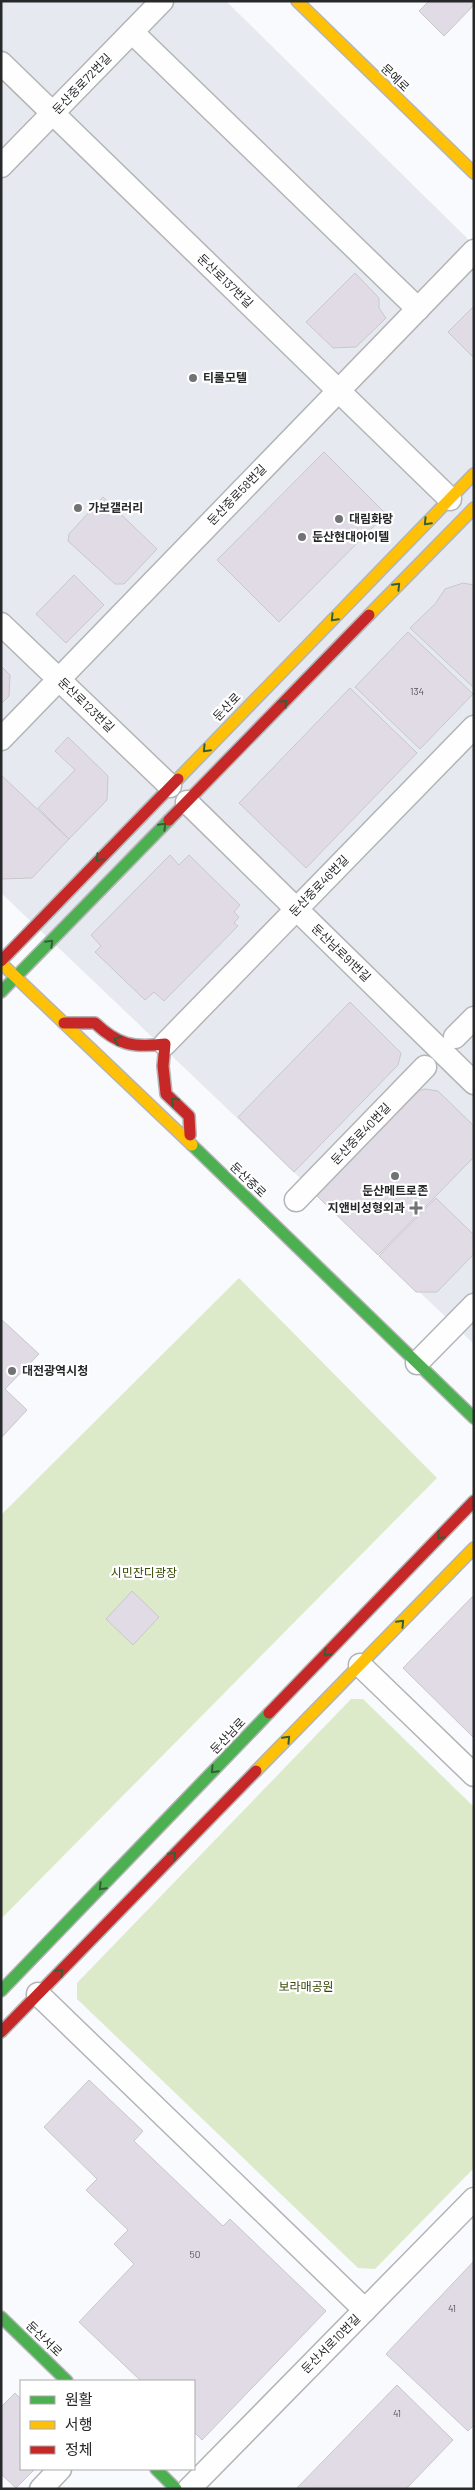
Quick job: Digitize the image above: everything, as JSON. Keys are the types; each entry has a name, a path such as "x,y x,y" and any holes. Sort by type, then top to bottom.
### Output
{"main road":[{"name":"문예로","path":"296,1 474,174"},
{"name":"둔산로","path":"1,962 474,474"},
{"path":"1,992 471,515"},
{"name":"둔산중로","path":"1,962 474,1418"},
{"path":"64,1023 95,1023 112,1039 142,1047 164,1044 163,1066 166,1094 189,1116 190,1144"},
{"name":"둔산남로","path":"1,1991 474,1501"},
{"path":"1,2032 474,1548"},
{"name":"둔산서로","path":"1,2317 66,2380"},
{"path":"157,2470 176,2489"}],"street":[{"name":"둔산중로72번길","path":"1,166 162,1"},
{"path":"132,32 418,308"},
{"name":"둔산로137번길","path":"1,63 450,499"},
{"name":"둔산중로58번길","path":"1,739 474,251"},
{"name":"둔산로123번길","path":"1,624 170,786"},
{"name":"둔산중로46번길","path":"164,1044 474,727"},
{"name":"둔산남로91번길","path":"187,802 474,1082"},
{"path":"455,1037 474,1018"},
{"name":"둔산중로40번길","path":"296,1200 425,1067"},
{"path":"417,1363 474,1305"},
{"path":"360,1664 474,1774"},
{"path":"38,1994 365,2310"},
{"name":"둔산서로10번길","path":"189,2489 474,2199"},
{"path":"40,2489 59,2470"}],"shaded area":[{"path":"1,1 226,1 474,245 474,1344 1,893"}],"green space":[{"name":"시민잔디광장","path":"239,1278 437,1478 1,1919 1,1515"},
{"name":"보라매공원","path":"351,1699 363,1699 474,1807 474,2168 375,2269 358,2268 77,1999 77,1983"}],"building":[{"path":"429,1 474,1 474,5 444,36 419,11"},
{"path":"355,273 379,298 379,308 386,318 356,347 333,348 306,322"},
{"path":"474,306 474,358 448,332"},
{"name":"둔산현대아이텔","path":"324,452 386,514 279,622 217,560"},
{"path":"103,497 157,549 124,584 115,584 68,541 69,534"},
{"path":"74,575 104,605 66,643 36,614"},
{"path":"463,583 474,585 474,688 410,628 435,604 445,589"},
{"path":"408,632 473,694 420,749 355,687"},
{"path":"1,666 10,675 9,696 1,704"},
{"path":"350,688 417,753 306,868 239,803"},
{"path":"68,737 108,776 107,800 69,839 38,808 75,770 55,751"},
{"path":"1,775 69,839 32,878 1,879"},
{"path":"170,855 179,865 189,855 240,905 234,912 239,917 234,923 238,926 164,1001 154,992 145,1000 95,952 101,946 91,935"},
{"path":"350,1002 401,1053 398,1065 294,1172 238,1117"},
{"name":"둔산메트로존","path":"425,1089 438,1091 474,1126 474,1157 378,1255 316,1195 417,1091"},
{"path":"436,1198 474,1235 474,1254 437,1292 416,1292 379,1256"},
{"name":"대전광역시청","path":"1,1319 39,1354 5,1389 27,1410 1,1438"},
{"path":"132,1591 159,1617 133,1645 106,1619"},
{"path":"474,1595 474,1738 403,1668"},
{"path":"89,2080 143,2131 134,2141 223,2226 230,2219 326,2311 202,2440 195,2433 195,2380 140,2380 79,2322 134,2264 114,2244 128,2230 86,2190 97,2179 44,2127"},
{"path":"474,2261 474,2425 468,2431 386,2354"},
{"path":"397,2385 453,2440 406,2489 296,2489"},
{"path":"15,2393 20,2398 20,2470 34,2470 16,2488 1,2474 1,2407"}],"traffic: fast":[{"path":"1,992 169,820"},
{"path":"192,1145 474,1418"},
{"path":"1,1991 269,1713"},
{"path":"1,2317 66,2380"},
{"path":"157,2470 176,2489"}],"traffic: slow":[{"path":"297,1 474,173"},
{"path":"178,779 474,474"},
{"path":"369,615 474,508"},
{"path":"3,965 192,1145"},
{"path":"256,1771 474,1548"}],"traffic: jam":[{"path":"169,820 369,615"},
{"path":"1,961 178,779"},
{"path":"64,1023 95,1023 111,1036 135,1045 165,1044 163,1066 166,1094 189,1116 190,1135"},
{"path":"269,1713 474,1501"},
{"path":"1,2032 256,1771"}],"place":[{"name":"티롤모텔","path":"193,378"},
{"name":"가보갤러리","path":"78,508"},
{"name":"대림화랑","path":"339,519"},
{"name":"둔산현대아이텔","path":"302,537"},
{"name":"둔산메트로존","path":"395,1176"},
{"name":"지앤비성형외과","path":"416,1208"},
{"name":"대전광역시청","path":"12,1371"}]}
